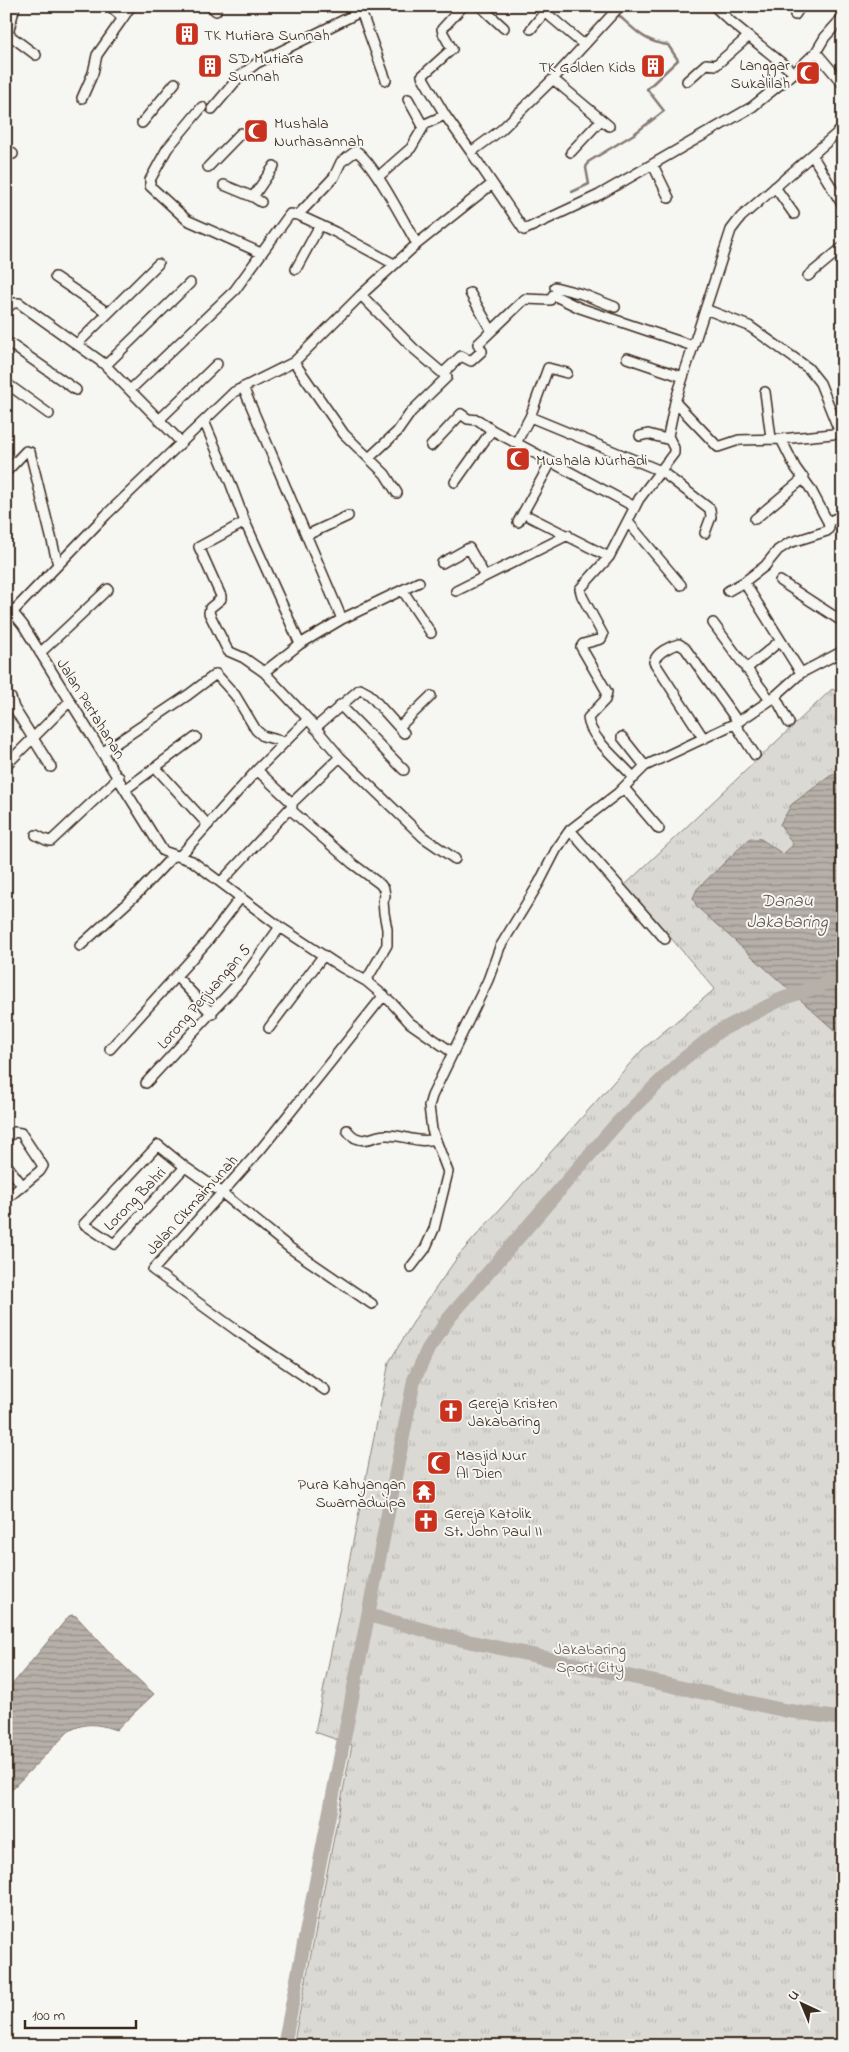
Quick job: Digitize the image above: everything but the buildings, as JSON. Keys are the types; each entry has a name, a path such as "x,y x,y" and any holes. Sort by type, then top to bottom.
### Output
{"street":[{"path":"15,6 7,38 36,55"},
{"path":"110,6 123,18"},
{"path":"82,98 93,74 97,55 131,6"},
{"path":"212,109 240,76 257,64 360,9 372,6"},
{"path":"463,6 442,28 452,49 422,76 445,115 524,230 599,195 752,107 794,73 816,52 825,37 843,17"},
{"path":"480,6 504,28"},
{"path":"537,6 547,9 584,45"},
{"path":"714,6 794,73"},
{"path":"796,15 801,6"},
{"path":"360,9 386,80"},
{"path":"531,29 547,9"},
{"path":"471,152 501,130 553,79 617,10"},
{"path":"687,80 706,64 716,65 749,36"},
{"path":"816,52 843,84"},
{"path":"553,79 605,123 571,152"},
{"path":"142,123 175,83"},
{"path":"408,99 423,126"},
{"path":"202,107 167,149 150,180 150,186 187,220 261,253"},
{"path":"378,177 410,148 427,122 445,115"},
{"path":"634,778 589,726 588,718 605,700 607,692 580,647 582,644 601,639 603,635 580,589 609,557 635,507 674,453 674,448 668,436 676,402 731,230 741,217 843,128"},
{"path":"208,167 241,133"},
{"path":"298,215 334,177 341,162 356,152 362,155 378,177 417,244"},
{"path":"812,155 843,206"},
{"path":"653,165 669,198"},
{"path":"224,185 257,199 274,166"},
{"path":"6,619 106,515 234,392 294,362 394,264 492,184"},
{"path":"775,187 794,214"},
{"path":"130,390 232,294 290,214 298,215 320,225 394,264"},
{"path":"296,269 320,225"},
{"path":"808,276 843,248"},
{"path":"77,344 158,264"},
{"path":"55,277 108,313"},
{"path":"106,365 190,283"},
{"path":"470,293 491,330"},
{"path":"552,294 580,308 693,346"},
{"path":"443,373 461,356 469,362 477,356 482,351 478,344 525,299 552,294 582,294 615,307"},
{"path":"361,295 413,348 447,377 411,412 397,432 369,458"},
{"path":"6,309 13,303 19,303 106,365 181,442"},
{"path":"676,402 718,447 740,440 781,439 842,433 820,383 808,368 775,342 749,326 706,309"},
{"path":"6,341 76,390"},
{"path":"627,358 683,378"},
{"path":"294,362 344,434 389,478 397,493"},
{"path":"159,420 217,364"},
{"path":"516,443 530,417 548,368 567,374"},
{"path":"6,383 49,414"},
{"path":"243,387 342,619"},
{"path":"765,392 771,438"},
{"path":"431,446 461,414 468,419 478,420 492,430 635,507"},
{"path":"530,417 661,470 710,509 712,517 705,532"},
{"path":"204,421 245,522 300,644"},
{"path":"455,482 492,430"},
{"path":"640,436 648,434 670,440"},
{"path":"728,591 744,582 765,566 778,550 788,543 827,531 829,528 828,522 804,478 795,467 781,439"},
{"path":"6,472 26,451 30,452 58,565"},
{"path":"518,522 551,462"},
{"path":"755,519 804,478"},
{"path":"828,522 843,515"},
{"path":"307,535 348,516"},
{"path":"530,518 568,535 609,557"},
{"path":"245,522 203,544 199,550 221,596 221,599 211,606 209,610 225,647 229,653 244,658 264,672 340,757 423,837 455,859"},
{"path":"628,522 681,585"},
{"path":"456,591 568,535"},
{"path":"442,563 469,548 485,576"},
{"path":"780,581 843,622"},
{"path":"264,672 300,644 342,619 419,582"},
{"path":"744,582 801,673"},
{"path":"40,653 108,589"},
{"path":"403,590 431,632"},
{"name":"Jalan Pertahanan","path":"6,604 14,611 119,777 163,851 192,861 280,927 323,956 366,981 384,995 410,1023 452,1052"},
{"path":"713,623 746,669 772,698 789,723"},
{"path":"746,669 780,641"},
{"path":"704,739 653,661 658,655 672,646 679,644 685,648 736,723 755,755"},
{"path":"412,1267 424,1250 434,1229 448,1172 435,1140 429,1106 452,1052 488,980 500,947 539,883 556,850 570,830 624,788 645,766 736,723 772,698 801,673 843,651"},
{"path":"103,752 216,674 235,695 256,730 263,736 285,742"},
{"path":"315,728 358,690 362,690 401,730 431,696"},
{"path":"11,698 14,708 51,767"},
{"path":"6,764 70,701"},
{"path":"340,705 404,770"},
{"path":"80,946 208,825 308,719"},
{"path":"126,789 196,737"},
{"path":"622,737 645,766"},
{"path":"221,882 292,805 340,757"},
{"path":"155,767 208,825"},
{"path":"258,770 292,805 292,811 384,889 385,896 383,901 387,945 366,981"},
{"path":"36,834 46,840 50,840 119,777"},
{"path":"624,788 659,829"},
{"path":"570,830 665,939"},
{"path":"110,1049 206,943 241,897"},
{"name":"Lorong Perjuangan 5","path":"146,1082 212,1014 244,977 280,927"},
{"path":"269,1028 323,956"},
{"path":"176,976 212,1014"},
{"name":"Jalan Cikmaimunah","path":"325,1390 236,1330 153,1270 261,1149 384,995"},
{"path":"347,1130 352,1136 360,1140 383,1135 395,1135 416,1141 435,1140"},
{"path":"6,1139 14,1132 20,1132 43,1165 42,1169 6,1199"},
{"name":"Lorong Bahri","path":"158,1145 185,1167 114,1244 84,1224 158,1145"},
{"path":"6,1164 22,1185"},
{"path":"185,1167 221,1192 290,1248 372,1304"}],"green space":[{"name":"Jakabaring Sport City","path":"832,689 843,694 843,2046 293,2046 352,1745 315,1732 389,1362 420,1311 459,1255 643,1049 715,989 625,885"}],"water":[{"name":"Danau Jakabaring","path":"843,770 843,1038 697,907 693,898 697,889 750,838 761,839 783,854 793,845 780,824 792,804 830,776"},
{"path":"69,1616 76,1616 114,1657 154,1694 116,1730 103,1726 86,1725 68,1732 6,1795 6,1692"}],"waterway":[{"path":"572,192 589,184 586,168 588,162 634,134 664,111 647,89 678,60 668,45 646,38 617,14"},
{"path":"284,2046 414,1380 428,1349 449,1318 618,1122 681,1061 719,1031 782,999 843,977"},
{"path":"368,1615 454,1638 783,1710 843,1719"}],"place":[{"name":"TK Mutiara Sunnah","path":"187,34"},
{"name":"SD Mutiara Sunnah","path":"210,66"},
{"name":"TK Golden Kids","path":"653,66"},
{"name":"Langgar Sukalilah","path":"808,73"},
{"name":"Mushala Nurhasannah","path":"256,131"},
{"name":"Mushala Nurhadi","path":"518,459"},
{"name":"Gereja Kristen Jakabaring","path":"451,1411"},
{"name":"Masjid Nur Al Dien","path":"439,1463"},
{"name":"Pura Kahyangan Swarnadwipa","path":"424,1492"},
{"name":"Gereja Katolik St. John Paul II","path":"426,1521"}]}
